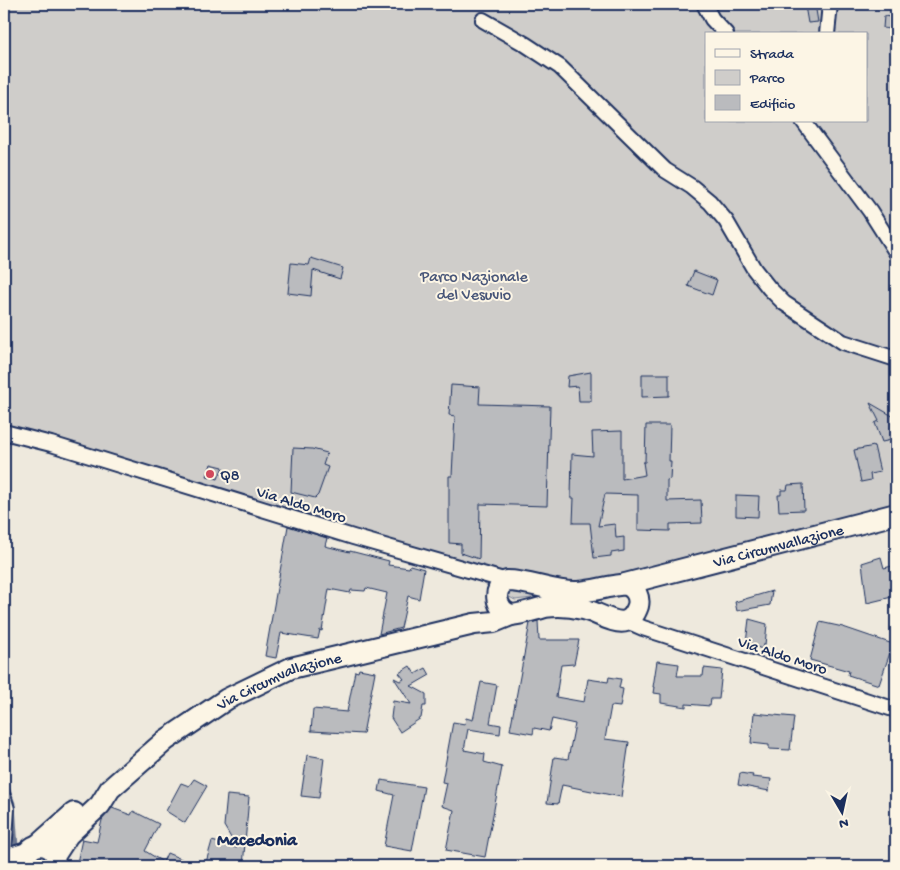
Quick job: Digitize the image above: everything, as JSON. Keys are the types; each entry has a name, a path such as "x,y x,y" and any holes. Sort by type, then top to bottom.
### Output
{"main road":[{"name":"Via Circumvallazione","path":"632,602 660,576 896,514"},
{"path":"514,581 550,590 590,592 632,602 619,622 584,609 545,607 503,598 514,581"},
{"name":"Via Circumvallazione","path":"40,857 90,798 110,789 174,735 227,699 291,668 474,624 503,598"},
{"path":"4,860 40,857"}],"street":[{"path":"704,4 712,19 724,32"},
{"path":"827,32 830,4"},
{"path":"483,20 560,67 665,170 692,187 710,202 726,221 754,269 784,303 843,342 896,359"},
{"path":"804,122 870,211 896,252"},
{"name":"Via Aldo Moro","path":"4,432 51,444 475,573 503,598"},
{"path":"632,602 658,631"},
{"name":"Via Aldo Moro","path":"632,602 658,631 896,710"},
{"path":"4,799 7,809 4,860"}],"green space":[{"name":"Parco Nazionale del Vesuvio","path":"4,4 896,4 896,519 608,589 515,600 467,575 150,483 4,437"}],"building":[{"path":"815,4 818,22 808,23 805,6"},
{"path":"884,16 896,18 896,30 883,28"},
{"path":"311,258 343,268 340,279 313,270 311,296 288,293 291,263 309,265"},
{"path":"694,271 717,280 712,295 688,286"},
{"path":"591,372 591,401 579,401 578,386 567,387 568,376"},
{"path":"642,374 669,374 669,396 642,397"},
{"path":"451,385 480,387 479,404 550,406 547,506 480,504 479,559 461,553 461,544 449,543 449,476 452,476 455,416 449,415"},
{"path":"870,403 896,418 896,439 882,442 875,423 879,421"},
{"path":"646,425 670,425 669,461 671,461 670,479 667,480 667,501 701,500 702,523 670,524 670,531 638,530 638,495 605,494 598,526 615,524 616,538 624,537 624,551 611,553 611,556 594,558 590,523 573,523 574,498 571,498 572,454 593,456 592,432 622,431 622,479 645,475 643,462 645,462"},
{"path":"874,446 880,472 870,474 871,480 861,482 854,450"},
{"path":"293,448 312,449 327,453 323,465 328,467 318,495 315,498 291,492"},
{"path":"211,464 223,467 218,479 207,476"},
{"path":"803,484 804,510 779,511 778,495 781,495 781,490 787,490 788,485"},
{"path":"736,495 759,496 758,517 736,516"},
{"path":"288,526 327,538 325,546 389,561 388,565 409,568 410,565 424,569 419,599 408,596 401,628 379,634 387,593 366,588 365,591 351,590 350,593 329,589 322,631 320,630 318,639 281,633 276,658 265,656"},
{"path":"881,557 884,568 896,565 896,596 867,603 862,563"},
{"path":"772,591 770,605 737,611 735,602"},
{"path":"749,619 767,624 765,645 763,645 762,649 746,643"},
{"path":"538,621 539,640 579,640 574,664 561,665 556,697 584,702 588,679 608,682 609,677 621,679 619,688 623,689 620,707 611,706 605,739 629,742 621,797 562,785 558,804 547,803 554,757 568,759 575,724 552,719 549,731 534,728 533,734 510,730 530,623"},
{"path":"820,622 843,627 893,644 879,685 848,675 849,671 810,660"},
{"path":"657,661 679,664 677,676 703,676 704,668 722,670 719,699 711,699 710,706 686,704 686,707 661,703 661,694 654,693 655,687 653,687"},
{"path":"410,666 415,674 426,668 430,675 411,686 426,694 426,706 423,706 421,718 400,732 391,718 393,701 411,704 394,678 400,681 404,679 399,673"},
{"path":"359,669 375,672 363,734 311,731 313,709 347,712 355,671 358,672"},
{"path":"481,682 497,685 490,723 501,725 500,734 468,729 464,750 485,754 484,762 502,767 485,857 446,850 454,810 442,806 447,783 442,782 453,722 465,724 466,718 473,720"},
{"path":"754,713 794,717 790,750 769,749 769,745 751,743"},
{"path":"307,755 324,758 319,798 301,796"},
{"path":"740,773 753,775 752,777 771,779 769,791 738,785"},
{"path":"194,779 207,786 185,823 166,811 181,783 189,786"},
{"path":"381,780 424,787 412,851 384,846 394,795 379,791"},
{"path":"227,795 249,797 243,866 205,866 212,841 237,848 224,826"},
{"path":"112,808 131,815 133,811 159,824 145,851 163,862 167,853 198,866 88,866 77,863 82,839 97,842 102,820"}],"waterway":[{"path":"4,779 13,803 16,844"}],"place":[{"name":"Q8","path":"210,474"}],"district":[{"name":"Macedonia","path":"257,839"}]}
